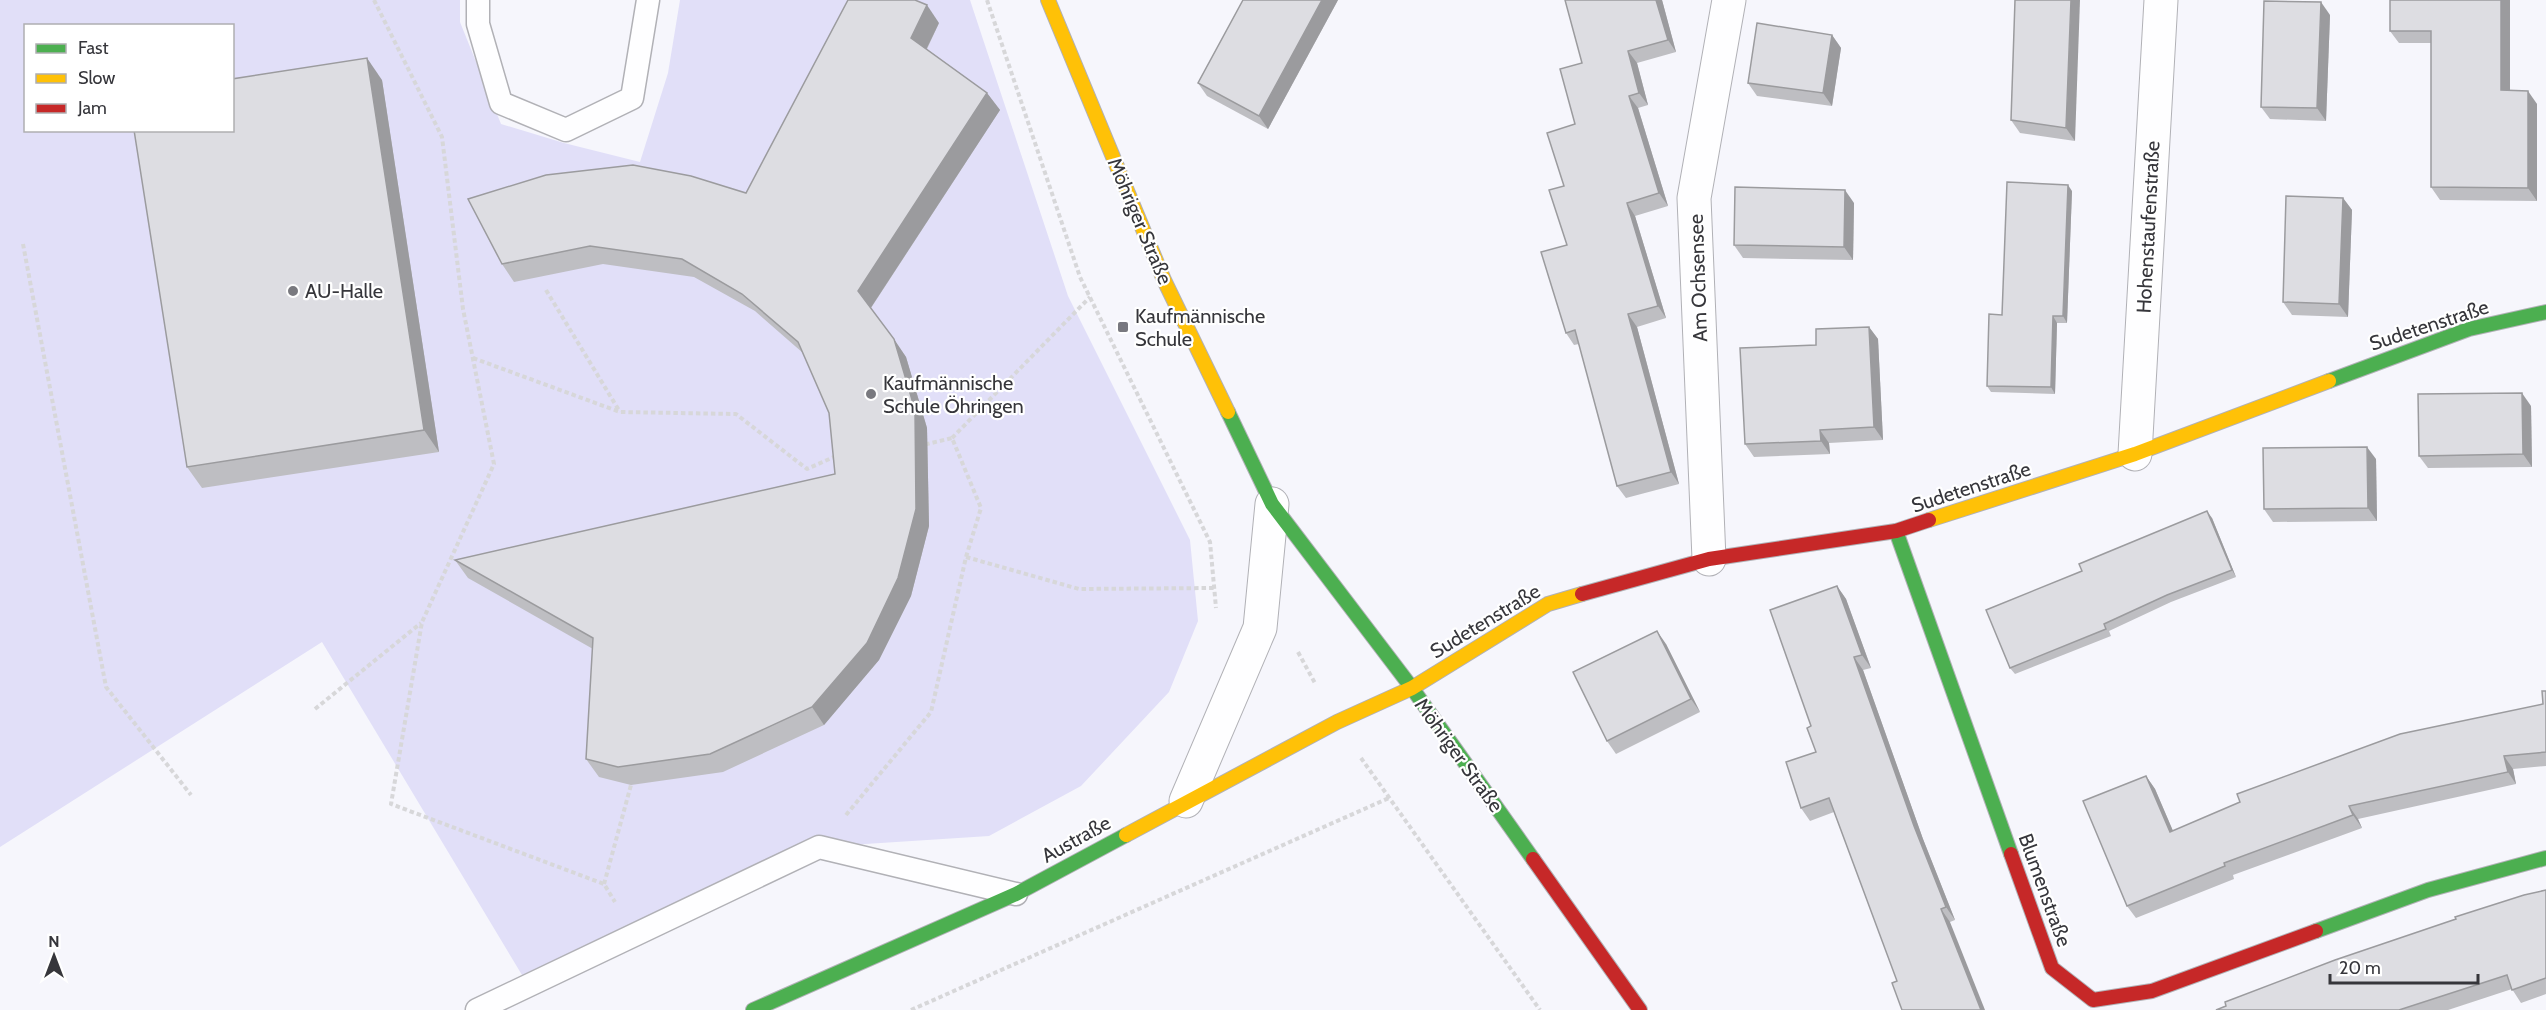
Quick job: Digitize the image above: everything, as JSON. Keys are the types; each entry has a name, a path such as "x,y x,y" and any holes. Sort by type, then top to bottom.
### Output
{"street":[{"name":"Möhriger Straße","path":"1048,0 1164,280 1272,504 1412,688 1640,1010"},
{"name":"Am Ochsensee","path":"1708,559 1694,198 1729,0"},
{"name":"Hohenstaufenstraße","path":"2135,454 2161,0"},
{"name":"Sudetenstraße","path":"1412,688 1548,604 1708,559 1896,531 2135,454 2469,329 2546,312"},
{"path":"1186,801 1260,628 1272,504"},
{"name":"Blumenstraße","path":"1896,531 2052,968 2093,1000 2152,991 2428,890 2546,858"},
{"name":"Austraße","path":"753,1010 1016,894 1337,722 1412,688"}],"lane":[{"path":"478,0 478,24 501,103 566,130 632,98 648,0"},
{"path":"477,1010 819,847 1016,894"}],"path":[{"path":"374,0 442,137 463,309 494,464 422,622 391,804 604,885 634,934"},
{"path":"987,0 1080,277 1210,542 1217,619 1260,628 1297,650 1337,722"},
{"path":"23,244 106,687 191,795"},
{"path":"546,290 620,412"},
{"path":"917,446 952,438 1090,297"},
{"path":"472,358 620,412 736,414 807,469 843,453"},
{"path":"819,847 932,712 966,557 981,508 952,438"},
{"path":"966,557 1079,589 1215,588"},
{"path":"315,709 422,622"},
{"path":"604,885 631,785"},
{"path":"911,1010 1389,798 1540,1010"}],"shaded area":[{"path":"0,0 460,0 460,22 501,124 640,162 668,73 680,0 970,0 1068,296 1190,540 1198,621 1169,692 1081,786 989,836 819,847 528,985 322,642 0,847"}],"building":[{"name":"Kaufmännische Schule Öhringen","path":"848,0 915,0 927,5 911,38 987,93 858,291 894,339 915,410 916,509 898,578 867,643 812,707 710,754 618,767 586,759 593,638 455,560 835,474 829,413 798,342 742,294 682,259 590,246 502,264 468,199 546,175 633,165 691,176 746,193"},
{"path":"1243,0 1322,0 1259,116 1198,83"},
{"path":"1565,0 1656,0 1668,40 1628,51 1639,93 1629,96 1659,193 1627,203 1658,306 1628,314 1671,472 1617,486 1575,330 1566,333 1541,252 1567,245 1549,190 1564,186 1547,133 1575,124 1560,69 1582,63"},
{"path":"2015,0 2071,0 2066,128 2011,120"},
{"path":"2390,0 2501,0 2501,90 2528,91 2528,188 2431,187 2431,31 2390,31"},
{"path":"2264,1 2321,2 2317,108 2261,107"},
{"path":"1757,23 1832,35 1823,93 1748,83"},
{"name":"AU-Halle","path":"367,58 424,430 187,467 134,132 234,132 234,79"},
{"path":"2007,182 2068,185 2063,316 2053,316 2051,387 1987,386 1989,314 2002,315"},
{"path":"1735,187 1845,190 1844,247 1734,245"},
{"path":"2286,196 2343,198 2339,304 2283,302"},
{"path":"1869,327 1874,427 1820,430 1821,441 1745,444 1740,348 1816,345 1816,329"},
{"path":"2522,393 2523,454 2419,456 2418,394"},
{"path":"2367,447 2368,508 2264,509 2263,448"},
{"path":"2207,511 2232,570 2167,595 2104,624 2106,629 2010,668 1986,610 2082,571 2079,564"},
{"path":"1837,586 1862,655 1854,657 1914,826 1946,907 1941,909 1981,1010 1902,1010 1892,983 1897,981 1829,798 1801,808 1786,762 1816,752 1807,728 1811,726 1770,610"},
{"path":"1657,631 1691,699 1607,741 1573,672"},
{"path":"2542,691 2546,691 2546,752 2504,756 2508,772 2349,806 2353,815 2224,863 2225,866 2127,906 2083,801 2146,776 2170,832 2240,802 2237,794 2400,734 2543,704"},
{"path":"2546,890 2546,978 2512,990 2507,975 2399,1010 2216,1010 2226,1006 2225,1002 2335,960 2456,919 2455,917"}],"traffic: fast":[{"path":"2329,381 2469,329 2546,312"},
{"path":"1228,412 1272,504 1412,688 1533,859"},
{"path":"1896,531 2011,854"},
{"path":"753,1010 1016,894 1126,835"},
{"path":"2316,931 2428,890 2546,858"}],"traffic: slow":[{"path":"1048,0 1164,280 1228,412"},
{"path":"1929,520 2135,454 2329,381"},
{"path":"1126,835 1337,722 1412,688 1548,604 1582,594"}],"traffic: jam":[{"path":"1582,594 1709,559 1896,531 1929,520"},
{"path":"2011,854 2052,968 2093,1000 2152,991 2316,931"},
{"path":"1533,859 1640,1010"}],"place":[{"name":"AU-Halle","path":"293,291"},
{"name":"Kaufmännische Schule","path":"1123,327"},
{"name":"Kaufmännische Schule Öhringen","path":"871,394"}]}
